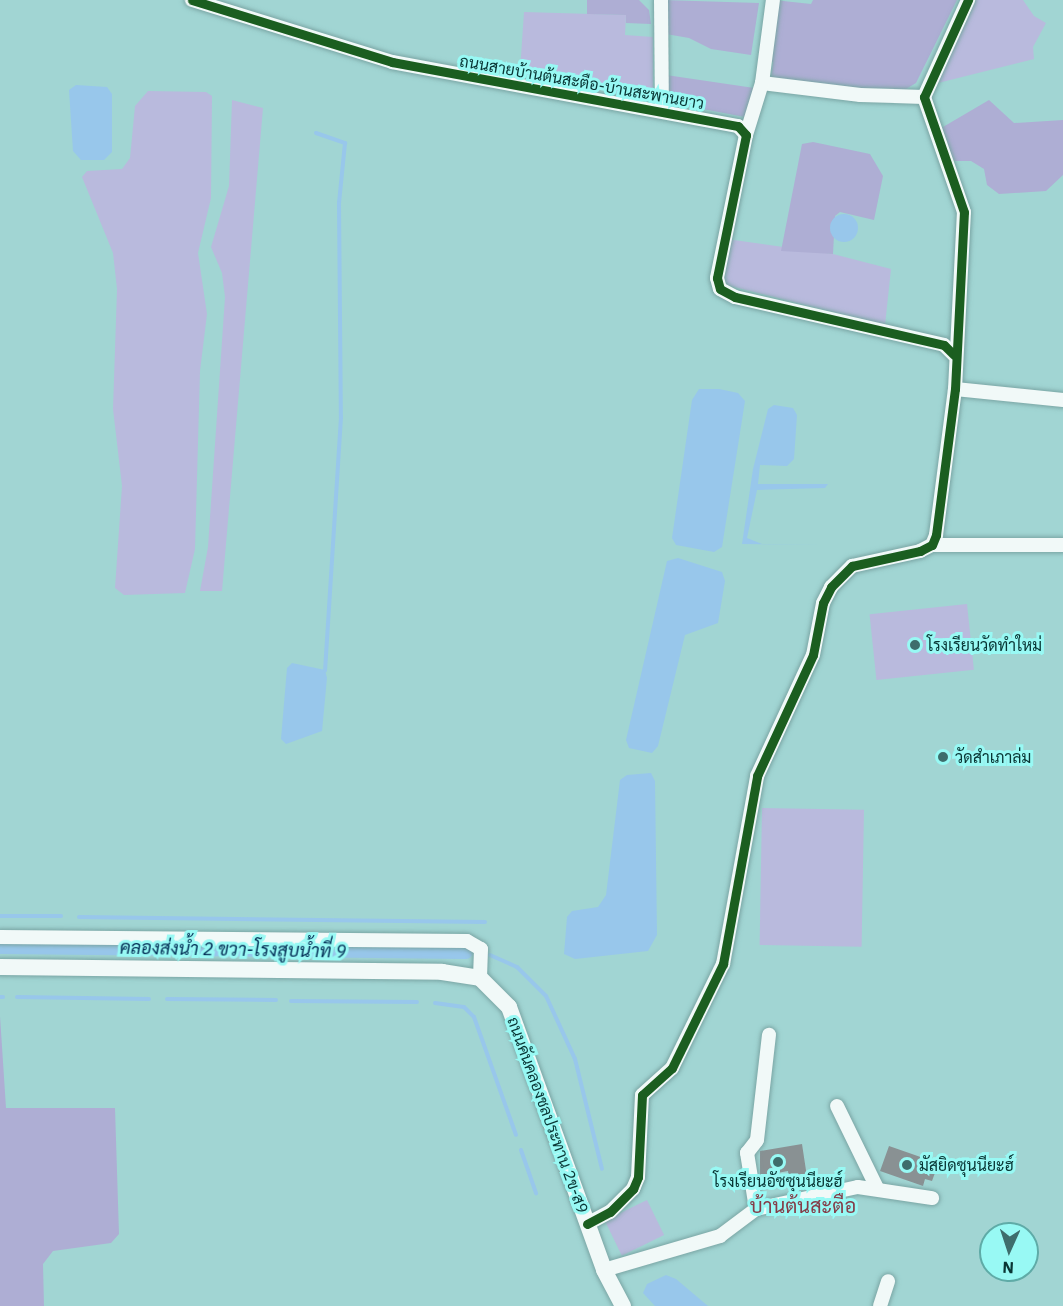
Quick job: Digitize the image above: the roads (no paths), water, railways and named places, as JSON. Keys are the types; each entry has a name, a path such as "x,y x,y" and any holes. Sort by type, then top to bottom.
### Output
{"street":[{"name":"ถนนสายบ้านต้นสะตือ-บ้านสะพานยาว","path":"192,0 392,63 738,126 746,135"},
{"path":"661,0 663,111"},
{"path":"773,0 762,83 746,135 717,278 720,289 735,297 944,345 954,355"},
{"path":"932,545 955,389 954,355 964,213 924,97 968,0"},
{"path":"762,83 850,94 924,97"},
{"path":"955,389 1063,400"},
{"path":"586,1224 610,1212 633,1189 638,1177 642,1095 672,1068 723,964 757,776 813,655 823,603 831,587 852,566 932,545 1063,545"},
{"path":"0,937 467,941 481,949 480,978 442,972 0,967"},
{"name":"ถนนคันคลองชลประทาน 2ข-ส9","path":"480,978 499,994 515,1022 586,1224 604,1270 623,1306"},
{"path":"756,1209 747,1153 757,1140 769,1035"},
{"path":"837,1106 877,1188"},
{"path":"604,1270 720,1236 756,1209 858,1187 877,1188 932,1198"},
{"path":"880,1306 888,1281"}],"waterway":[{"path":"316,133 345,143 339,203 341,417 325,670"},
{"path":"0,916 61,916"},
{"path":"79,917 485,922"},
{"name":"คลองส่งน้ำ 2 ขวา-โรงสูบน้ำที่ 9","path":"0,947 466,952"},
{"path":"490,955 517,967 546,996 575,1059 602,1169"},
{"path":"17,997 149,999"},
{"path":"167,999 276,1000"},
{"path":"291,1001 417,1002"},
{"path":"435,1003 464,1007 474,1017 516,1135"},
{"path":"521,1150 536,1193"}],"place":[{"name":"โรงเรียนวัดทำใหม่","path":"915,645"},
{"name":"วัดสำเภาล่ม","path":"943,757"},
{"name":"โรงเรียนอัซซุนนียะฮ์","path":"778,1162"},
{"name":"มัสยิดซุนนียะฮ์","path":"907,1165"}],"district":[{"name":"บ้านต้นสะตือ","path":"803,1205"}]}
